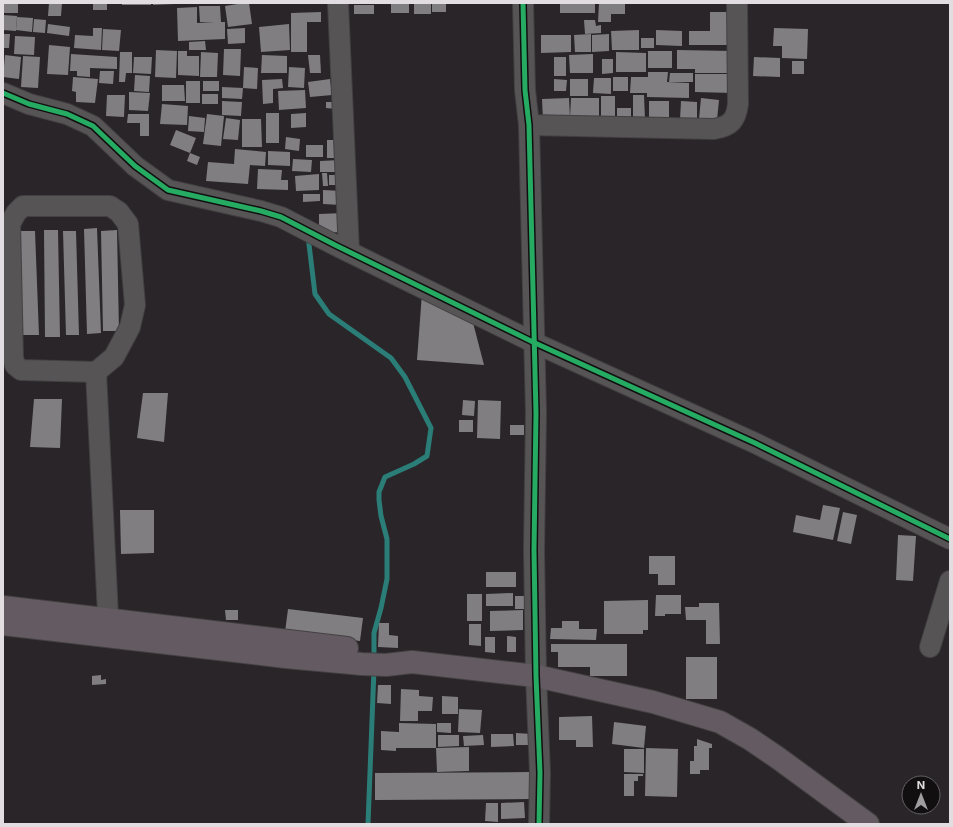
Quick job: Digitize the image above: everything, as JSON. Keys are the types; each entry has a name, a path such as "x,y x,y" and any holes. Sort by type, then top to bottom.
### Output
{"main road":[{"path":"3,607 108,628"},
{"path":"3,624 108,628 382,652 412,662 536,676 653,702 720,722 750,739 868,824"}],"street":[{"path":"338,3 349,252"},
{"path":"524,3 525,90 529,125 535,343 536,414 534,550 536,676 540,773 539,824"},
{"path":"529,125 714,129 726,126 732,122 736,116 738,104 737,3"},
{"path":"3,92 29,104 67,114 93,126 135,166 168,190 281,217 535,343 755,442 950,539"},
{"path":"23,206 110,206 119,212 128,224 135,305 130,327 114,357 96,372 21,370 15,365 13,358 10,224 16,213 23,206"},
{"path":"96,372 108,628"},
{"path":"930,647 950,581"}],"building":[{"path":"3,3 18,3 18,13 3,13"},
{"path":"49,3 62,3 61,16 48,16"},
{"path":"93,3 107,3 107,10 93,10"},
{"path":"122,3 151,3 151,5 122,5"},
{"path":"153,3 175,3 175,4 153,5"},
{"path":"249,3 252,24 228,27 225,6"},
{"path":"391,3 409,3 409,13 391,13"},
{"path":"414,3 431,3 431,14 414,14"},
{"path":"432,3 446,3 446,12 432,12"},
{"path":"560,3 595,3 595,13 560,13"},
{"path":"599,3 625,3 625,14 611,14 611,22 598,22"},
{"path":"354,5 374,5 374,14 354,14"},
{"path":"199,6 220,6 221,22 225,22 225,39 178,41 177,8 197,7 197,23 214,22 200,22"},
{"path":"321,12 321,22 307,22 307,52 291,52 291,13"},
{"path":"710,12 727,12 727,45 689,45 689,31 710,31"},
{"path":"3,15 17,16 16,31 3,30"},
{"path":"17,17 33,18 32,32 16,30"},
{"path":"34,19 46,20 45,33 33,32"},
{"path":"584,20 595,20 596,26 601,25 601,33 585,34"},
{"path":"48,24 70,27 69,36 47,33"},
{"path":"289,24 290,50 261,52 259,27"},
{"path":"93,28 102,28 101,50 74,48 75,35 93,36"},
{"path":"245,28 245,43 228,44 227,29"},
{"path":"774,28 808,29 807,59 782,58 782,46 773,46"},
{"path":"103,29 121,30 119,51 102,50"},
{"path":"639,30 639,50 612,50 611,31"},
{"path":"656,30 682,31 682,46 656,45"},
{"path":"3,34 10,34 9,48 3,48"},
{"path":"591,34 591,52 575,52 574,35"},
{"path":"609,34 609,51 592,52 592,35"},
{"path":"541,35 571,35 571,52 541,53"},
{"path":"15,36 35,37 34,55 14,54"},
{"path":"641,38 654,38 654,48 641,48"},
{"path":"205,41 206,50 189,50 189,42"},
{"path":"49,45 70,47 68,75 47,74"},
{"path":"224,49 241,49 240,76 223,75"},
{"path":"156,50 177,51 176,78 155,77"},
{"path":"677,50 733,51 733,73 695,73 695,69 677,69"},
{"path":"178,51 187,51 187,56 199,56 199,76 178,75"},
{"path":"648,51 672,51 672,68 648,68"},
{"path":"120,52 132,52 132,73 126,73 125,82 119,82"},
{"path":"201,52 218,53 217,77 200,77"},
{"path":"616,52 646,53 646,72 616,72"},
{"path":"71,54 117,57 117,69 90,68 90,77 77,76 77,71 70,71"},
{"path":"593,54 593,73 570,73 569,55"},
{"path":"5,55 21,57 19,79 3,77"},
{"path":"262,55 287,56 287,73 261,73"},
{"path":"308,55 320,55 321,73 310,73"},
{"path":"23,56 40,57 38,88 21,87"},
{"path":"134,57 152,57 151,74 133,73"},
{"path":"554,57 566,57 566,76 554,76"},
{"path":"754,57 780,58 780,77 753,76"},
{"path":"602,59 613,59 613,73 602,74"},
{"path":"792,61 804,61 804,74 792,74"},
{"path":"244,67 258,68 257,89 243,88"},
{"path":"289,67 305,68 304,88 288,87"},
{"path":"100,71 114,71 113,84 99,83"},
{"path":"648,72 668,72 667,82 689,83 689,98 647,97 647,93 630,93 631,77 648,77"},
{"path":"670,73 693,73 693,82 669,82"},
{"path":"695,74 733,74 733,93 695,92"},
{"path":"135,75 150,76 149,92 134,91"},
{"path":"73,77 98,79 95,103 76,102 76,92 72,91"},
{"path":"613,77 628,77 628,91 613,91"},
{"path":"594,78 611,78 611,94 593,93"},
{"path":"282,79 283,88 273,89 273,103 263,104 262,80"},
{"path":"330,79 332,95 310,97 308,82"},
{"path":"554,79 567,80 566,91 554,91"},
{"path":"570,79 588,79 588,96 570,96"},
{"path":"186,81 200,81 200,103 186,103"},
{"path":"203,81 219,81 219,91 203,91"},
{"path":"162,85 184,85 185,101 162,101"},
{"path":"222,87 243,88 242,99 222,98"},
{"path":"305,90 306,108 279,110 278,91"},
{"path":"129,92 150,93 148,111 129,110"},
{"path":"202,94 218,94 218,104 202,104"},
{"path":"107,95 125,95 124,117 106,116"},
{"path":"633,95 644,95 645,120 633,120"},
{"path":"601,96 615,96 615,120 601,120"},
{"path":"569,98 570,118 543,120 542,99"},
{"path":"571,98 599,98 599,118 570,118"},
{"path":"701,98 719,100 717,120 699,119"},
{"path":"222,101 242,102 241,116 222,115"},
{"path":"649,101 669,101 669,120 649,120"},
{"path":"681,101 697,102 697,121 680,120"},
{"path":"326,102 336,102 336,109 326,108"},
{"path":"162,104 188,106 187,125 160,124"},
{"path":"617,108 631,108 631,118 617,118"},
{"path":"266,113 279,113 279,143 266,143"},
{"path":"306,113 306,127 291,128 291,114"},
{"path":"128,114 149,114 149,136 140,136 140,123 127,123"},
{"path":"207,114 224,116 221,146 203,144"},
{"path":"189,116 205,118 204,132 188,131"},
{"path":"226,118 240,120 238,140 223,139"},
{"path":"242,119 261,119 262,147 242,147"},
{"path":"176,130 196,138 190,153 170,145"},
{"path":"286,137 300,139 299,151 285,149"},
{"path":"327,140 340,140 340,158 327,158"},
{"path":"306,145 323,145 323,157 306,157"},
{"path":"235,149 266,152 265,166 250,165 248,184 206,181 208,162 234,164"},
{"path":"268,151 290,152 290,166 268,165"},
{"path":"190,153 200,157 197,165 187,161"},
{"path":"293,159 312,160 311,172 292,171"},
{"path":"340,160 341,172 320,172 320,161"},
{"path":"258,169 282,170 281,180 288,180 288,190 257,189"},
{"path":"322,173 327,173 328,186 323,186"},
{"path":"319,174 319,190 296,191 295,176"},
{"path":"329,175 344,175 344,185 329,185"},
{"path":"323,190 342,191 341,205 323,204"},
{"path":"303,194 320,194 320,201 303,202"},
{"path":"344,213 344,232 319,233 319,214"},
{"path":"97,228 101,333 87,334 84,229"},
{"path":"44,230 58,230 60,337 45,337"},
{"path":"117,230 119,331 103,331 101,231"},
{"path":"19,231 35,231 39,335 22,335"},
{"path":"63,231 76,231 79,335 66,335"},
{"path":"422,293 471,315 484,365 417,360"},
{"path":"143,393 168,393 164,442 137,438"},
{"path":"34,399 62,399 60,448 30,447"},
{"path":"463,400 475,401 474,416 462,415"},
{"path":"478,400 501,401 500,439 477,438"},
{"path":"459,420 473,420 473,432 459,432"},
{"path":"510,425 524,425 524,435 510,435"},
{"path":"823,505 840,508 833,540 793,532 796,515 820,520"},
{"path":"120,510 154,510 154,553 121,554"},
{"path":"843,512 857,515 851,544 837,541"},
{"path":"898,535 916,536 913,581 896,580"},
{"path":"649,556 675,556 675,585 658,585 658,574 649,574"},
{"path":"486,572 516,572 516,587 486,587"},
{"path":"513,593 513,606 486,606 486,594"},
{"path":"467,594 482,594 482,621 467,621"},
{"path":"656,595 681,595 681,614 665,614 665,616 655,616"},
{"path":"515,596 529,596 529,609 515,609"},
{"path":"648,600 648,630 643,630 643,634 604,634 604,601"},
{"path":"699,603 719,603 720,644 706,644 706,620 686,620 685,607 699,607"},
{"path":"288,609 363,618 360,641 285,632"},
{"path":"225,610 238,610 238,620 226,620"},
{"path":"523,610 523,630 490,631 490,611"},
{"path":"562,621 579,621 579,629 597,629 596,640 550,639 551,628 562,628"},
{"path":"379,623 389,623 389,635 398,636 398,648 378,647"},
{"path":"469,624 481,624 481,646 469,645"},
{"path":"507,636 516,637 516,652 507,652"},
{"path":"485,637 495,637 495,653 485,652"},
{"path":"551,644 627,644 627,676 590,676 590,667 558,667 558,652 551,652"},
{"path":"686,657 717,657 717,699 686,699"},
{"path":"101,675 101,680 106,679 106,684 92,685 92,676"},
{"path":"378,685 391,685 391,704 377,703"},
{"path":"401,689 419,690 419,696 433,697 432,711 418,711 418,721 400,721"},
{"path":"442,696 458,697 458,714 442,714"},
{"path":"459,709 482,710 480,733 458,732"},
{"path":"592,716 593,747 576,747 576,740 559,740 559,717"},
{"path":"614,722 646,726 644,748 612,744"},
{"path":"399,723 436,724 436,748 396,748 396,751 381,750 381,731 399,732"},
{"path":"437,723 451,723 451,733 437,732"},
{"path":"516,733 532,734 532,745 516,745"},
{"path":"491,734 513,734 514,746 491,747"},
{"path":"438,735 459,735 459,746 438,747"},
{"path":"483,735 484,745 464,746 463,736"},
{"path":"697,739 712,744 712,748 709,748 709,770 700,770 700,774 690,774 690,761 694,761 694,746 697,746"},
{"path":"469,747 469,771 437,772 436,748"},
{"path":"646,748 678,749 677,797 645,796"},
{"path":"624,749 644,749 644,773 624,772"},
{"path":"531,772 531,799 375,800 375,773"},
{"path":"624,774 643,774 643,776 638,776 638,781 634,781 634,796 624,796"},
{"path":"524,802 525,818 501,819 501,803"},
{"path":"486,803 498,803 498,822 485,821"}],"waterway":[{"path":"308,236 315,294 329,314 391,358 405,377 431,428 427,456 414,464 385,477 379,492 381,516 387,539 387,579 374,633 374,659"},
{"path":"368,824 374,669"}],"cycle path":[{"path":"523,3 525,90 529,125 536,413 534,550 536,676 540,773 539,824"},
{"path":"3,93 29,104 67,114 93,126 135,166 168,190 281,217 535,343 755,443 950,539"}]}
